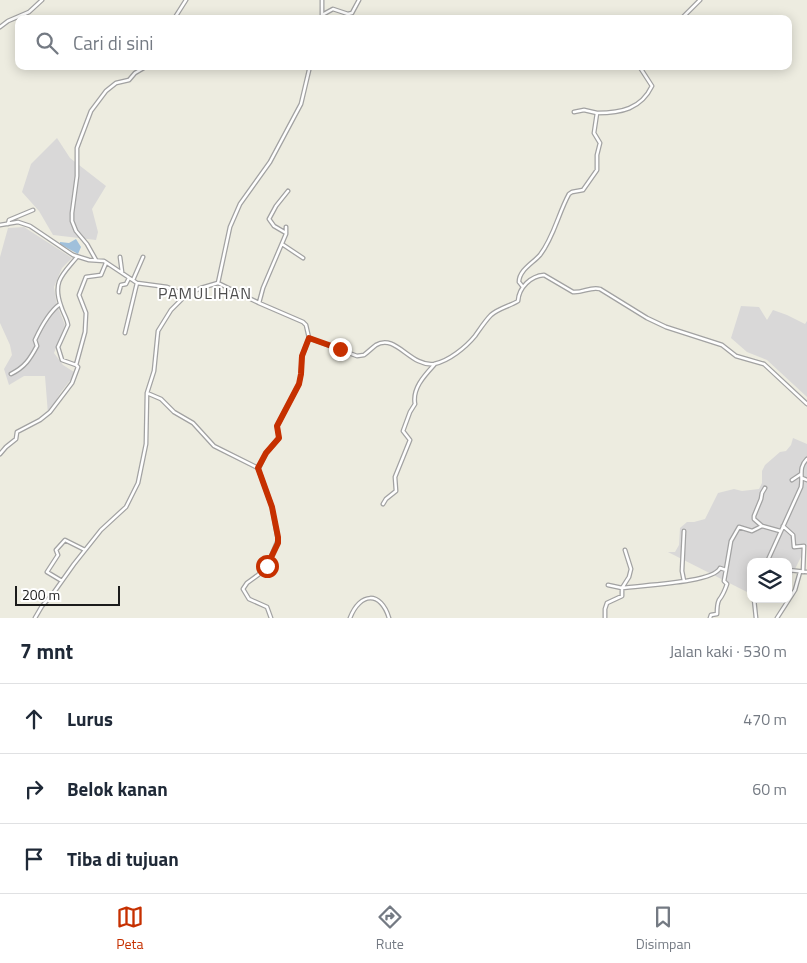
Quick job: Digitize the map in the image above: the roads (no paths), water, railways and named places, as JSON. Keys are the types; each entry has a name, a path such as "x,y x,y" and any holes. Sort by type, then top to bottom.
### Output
{"street":[{"path":"22,15 29,12 42,0"},
{"path":"177,15 186,0"},
{"path":"322,0 322,15 333,9 350,14 355,10 359,0"},
{"path":"685,15 700,0"},
{"path":"0,27 15,18"},
{"path":"96,260 72,222 77,176 77,148 91,111 106,91 116,83 127,81 140,70"},
{"path":"218,283 230,227 240,204 260,178 292,122 301,104 309,70"},
{"path":"574,112 584,110 597,113 619,113 645,99 652,86 642,70"},
{"path":"523,287 519,282 520,274 538,256 551,238 569,194 583,190 598,170 596,154 600,143 594,133 597,113"},
{"path":"286,233 274,226 269,219 276,206 288,191"},
{"path":"8,224 10,220 33,210"},
{"path":"0,225 22,223 30,226 78,256 106,263 135,282 167,287 186,295"},
{"path":"259,303 263,288 286,233 286,227"},
{"path":"282,244 303,258"},
{"path":"76,365 64,362 61,359 58,346 68,325 60,304 58,283 65,269 78,256"},
{"path":"120,257 122,272"},
{"path":"125,333 135,282 143,257"},
{"path":"0,454 16,439 17,432 40,420 57,404 76,376 78,367 76,365 85,332 86,313 83,304 78,298 86,276 101,275 106,263"},
{"path":"383,504 386,499 396,492 395,477 410,440 403,431 410,412 416,404 414,396 422,378 435,364 463,348 475,337 492,314 518,300 523,287 534,277 544,275 573,292 579,293 593,288 600,289 654,321 695,338 722,345 736,356 764,364 807,404"},
{"path":"119,292 121,285 126,284 129,278"},
{"path":"35,618 42,606 101,530 126,507 138,483 146,444 147,393 154,371 158,331 171,310 186,295 218,283 304,322 307,328 309,338 302,356 299,384 277,426 279,438 266,453 258,468"},
{"path":"11,374 25,366 29,361 37,346 35,340 42,326 60,304"},
{"path":"309,338 361,356 381,343 392,344 418,362 435,364"},
{"path":"147,393 161,399 174,412 193,423 214,446 258,468 272,507 278,540 267,566 247,583 243,589 248,599 267,607 271,618"},
{"path":"769,558 801,487 802,476 800,469 802,463 807,459"},
{"path":"792,480 802,476"},
{"path":"802,476 807,480"},
{"path":"765,488 754,518 762,526 780,531"},
{"path":"710,618 711,615 717,614 718,603 723,597 728,584 724,581 731,541 738,528 752,531 762,526"},
{"path":"777,618 804,572 804,546 794,547 793,534 783,526"},
{"path":"684,531 682,574 684,581"},
{"path":"62,581 47,572 57,556 56,550 65,540 85,550"},
{"path":"605,618 607,603 622,596 622,588 629,577 631,569 625,550"},
{"path":"608,585 622,588 684,581 717,574 720,568 726,570"},
{"path":"350,618 359,603 369,597 384,606 389,618"},
{"path":"754,603 756,618"}],"water":[{"path":"76,239 81,247 78,254 60,244 60,242 69,243"}],"district":[{"name":"PAMULIHAN","path":"205,293"}]}
